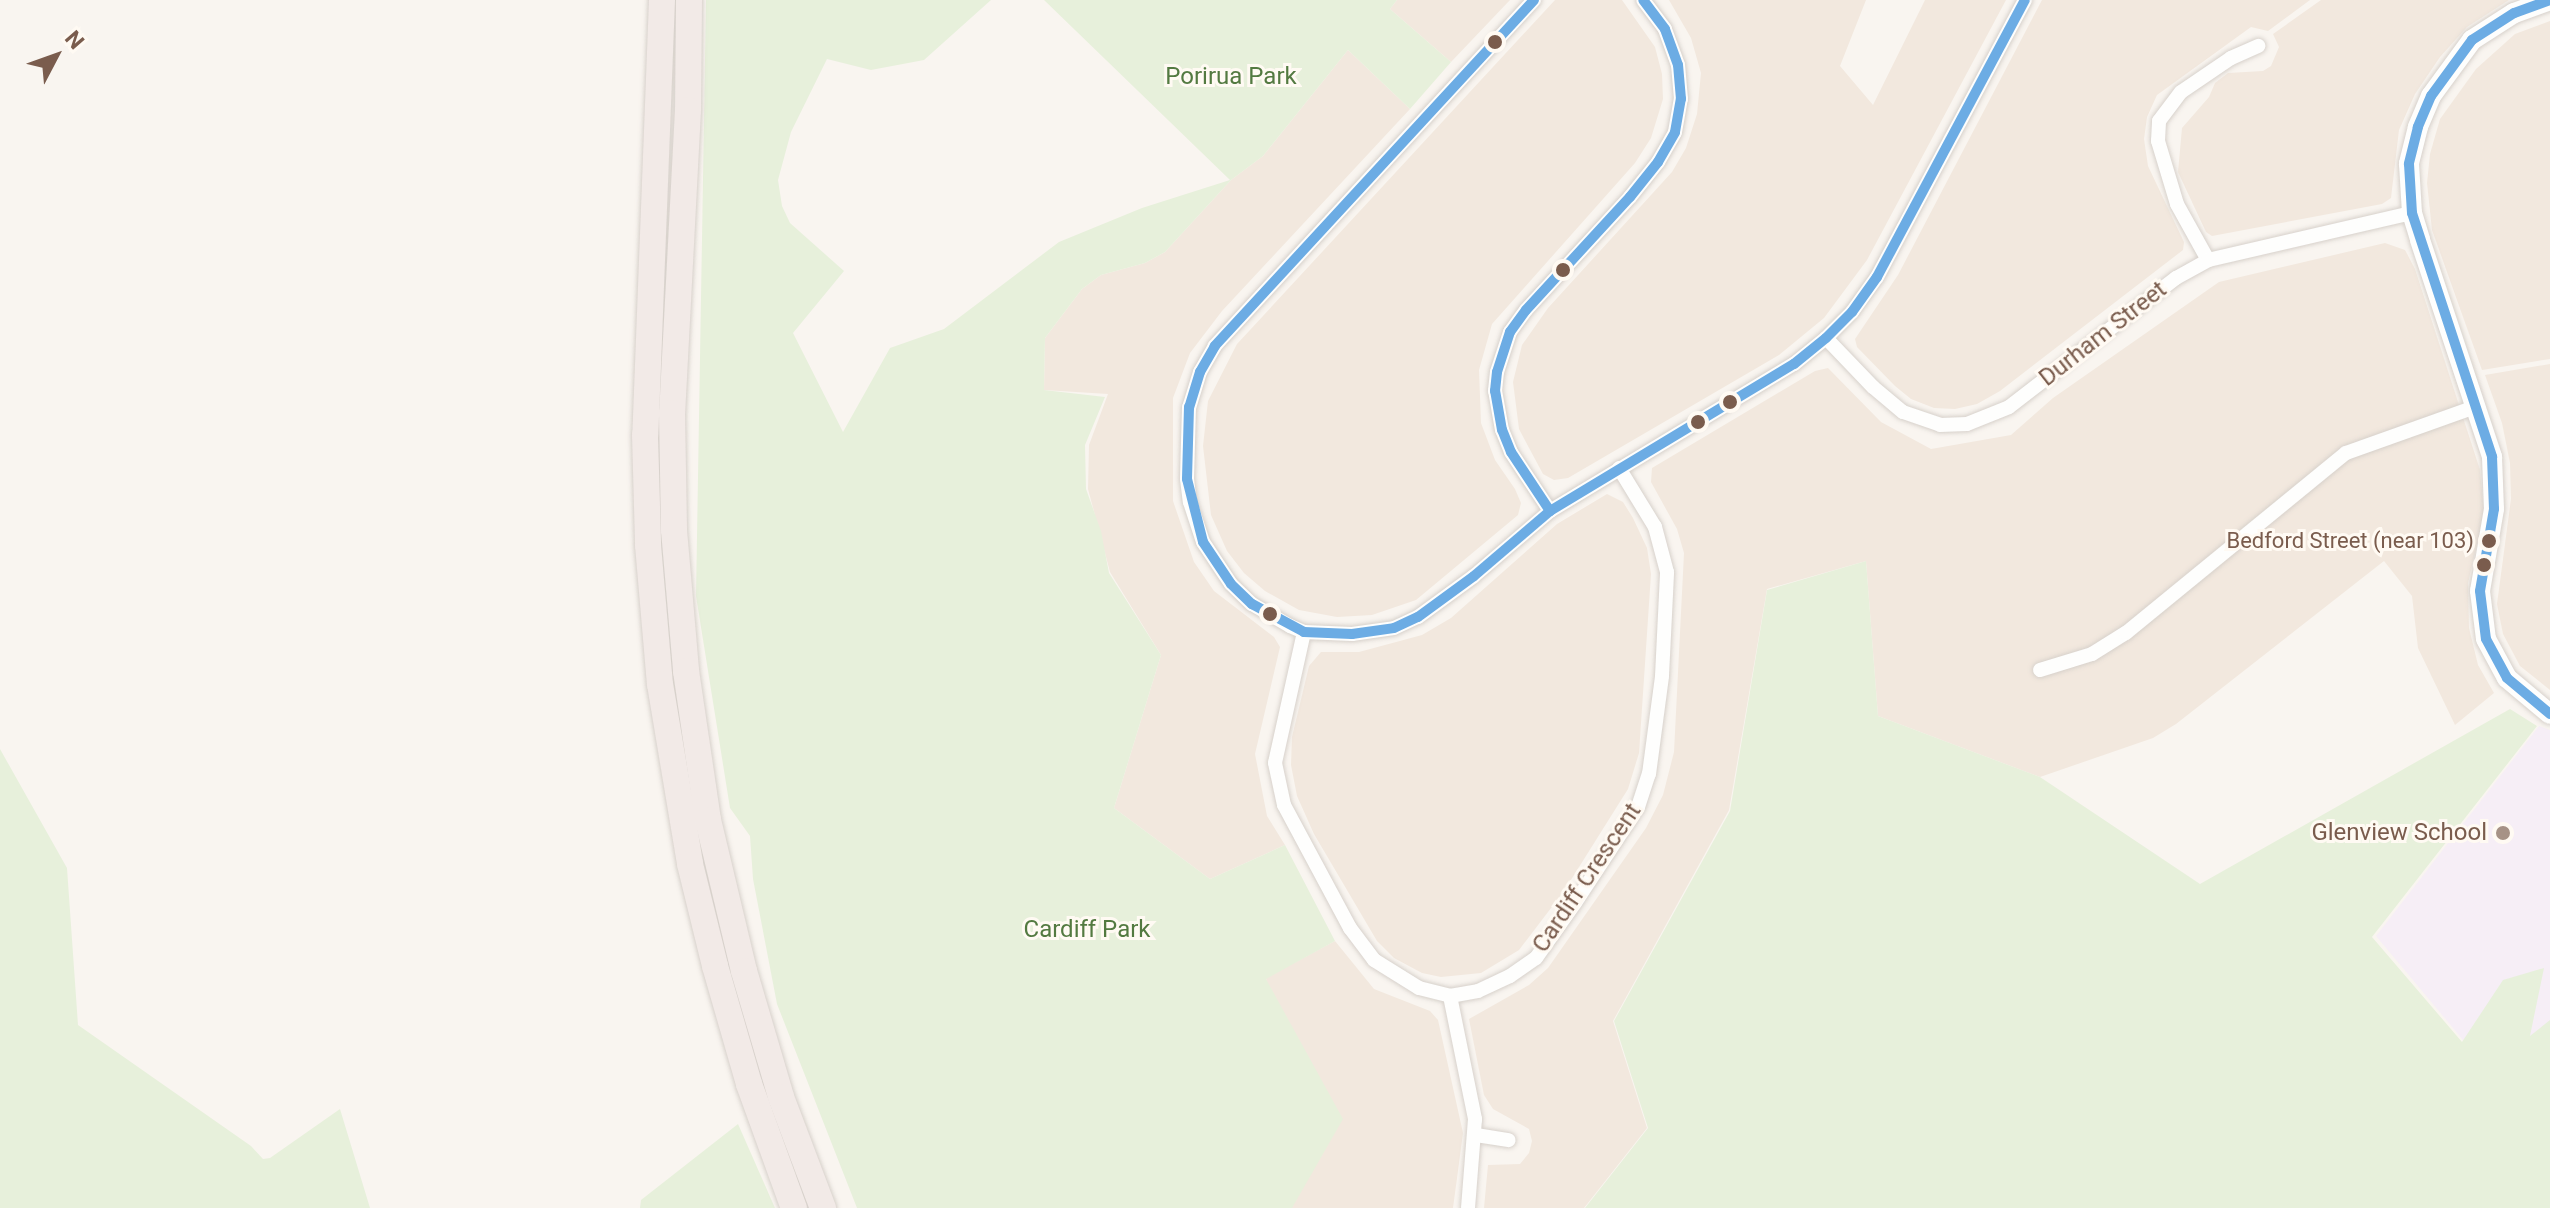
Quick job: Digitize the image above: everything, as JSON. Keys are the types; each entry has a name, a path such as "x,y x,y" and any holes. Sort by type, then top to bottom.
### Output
{"highway":[{"path":"662,0 645,435 648,545 660,684 680,810 708,942 745,1070 794,1208"},
{"path":"689,0 688,110 672,413 674,530 686,671 708,820 737,945 781,1097 823,1208"}],"street":[{"path":"1534,0 1215,346 1195,387 1188,423 1187,479 1190,502 1203,542 1231,584 1252,604 1304,632 1369,633 1394,628 1418,617 1474,576 1550,511 1794,364 1826,338 1852,312 1877,277 2025,0"},
{"path":"1550,511 1511,452 1502,430 1495,391 1497,372 1510,332 1526,310 1630,197 1658,162 1675,132 1681,99 1678,65 1665,29 1643,0"},
{"path":"2550,0 2514,13 2472,40 2431,96 2418,127 2409,164 2412,213 2478,406 2495,479 2493,520 2480,591 2486,639 2507,678 2550,714"},
{"path":"2208,260 2177,204 2158,141 2159,121 2181,92 2231,58 2258,46"},
{"name":"Durham Street","path":"1826,338 1873,387 1903,412 1940,425 1967,424 2009,407 2176,278 2208,260 2412,213"},
{"path":"2040,670 2092,654 2126,633 2346,453 2478,406"},
{"name":"Cardiff Crescent","path":"1450,996 1478,991 1510,976 1536,958 1638,807 1649,774 1662,676 1667,572 1655,527 1619,468"},
{"path":"1304,632 1275,763 1284,805 1331,895 1374,960 1419,988 1450,996 1476,1135 1468,1208"},
{"path":"1476,1135 1509,1140"}],"shaded area":[{"path":"1397,0 1510,0 1451,62 1390,9"},
{"path":"1555,0 1622,0 1655,47 1662,74 1663,99 1651,138 1635,163 1492,324 1479,370 1481,423 1495,460 1521,503 1518,515 1416,600 1372,615 1337,617 1299,610 1265,591 1244,573 1227,551 1211,515 1203,446 1208,401 1237,344"},
{"path":"1669,0 1866,0 1840,66 1873,105 1925,0 2006,0 1867,260 1824,318 1779,355 1568,478 1554,480 1543,474 1519,429 1513,382 1522,345 1548,308 1672,172 1686,148 1697,114 1701,73 1691,38"},
{"path":"2042,0 2310,0 2268,31 2251,27 2157,95 2147,117 2144,139 2148,166 2184,242 2183,250 2000,391 1977,404 1955,409 1934,408 1911,399 1895,386 1857,347 1855,339 1898,275"},
{"path":"2321,0 2509,0 2467,27 2440,57 2415,94 2399,130 2391,198 2382,204 2212,236 2206,232 2178,172 2182,128 2209,97 2215,83 2228,73 2263,71 2271,66 2279,47 2273,34"},
{"path":"2550,21 2550,359 2482,370 2432,230 2427,183 2430,154 2440,119 2476,69 2515,34"},
{"path":"1348,50 1410,109 1222,311 1190,353 1173,398 1173,501 1194,562 1214,591 1274,637 1280,647 1255,754 1267,816 1285,845 1210,879 1114,808 1161,655 1110,572 1088,489 1089,445 1108,394 1044,390 1045,338 1082,289 1101,275 1145,263 1165,252 1231,180 1263,156"},
{"path":"2385,243 2405,250 2415,269 2480,470 2484,514 2468,583 2469,628 2478,665 2494,693 2455,725 2418,648 2412,596 2384,561 2176,724 2153,738 2040,777 1878,716 1866,561 1767,589 1729,810 1613,1021 1647,1128 1584,1208 1484,1208 1488,1165 1520,1164 1529,1153 1532,1141 1529,1129 1493,1109 1484,1095 1469,1019 1529,985 1548,968 1646,828 1663,795 1674,752 1684,553 1677,529 1651,482 1652,468 1815,371 1828,368 1881,422 1931,449 2011,435 2053,398 2219,282"},
{"path":"2550,364 2550,690 2520,666 2503,634 2497,604 2511,499 2510,463 2502,423 2485,375"},
{"path":"1607,494 1623,502 1633,518 1647,548 1651,574 1639,753 1628,789 1564,891 1519,950 1481,973 1441,977 1422,973 1394,958 1377,941 1314,834 1297,796 1291,765 1292,737 1309,666 1321,652 1359,652 1422,635 1451,618 1557,524"},
{"name":"Glenview School","path":"2539,726 2550,730 2550,1086 2463,1040 2376,936"},
{"path":"1335,941 1374,989 1430,1011 1438,1020 1463,1133 1453,1208 1292,1208 1266,978"}],"green space":[{"path":"706,0 991,0 924,60 871,70 827,59 791,132 778,180 782,206 790,223 844,271 793,333 843,432 890,348 944,329 1059,242 1142,208 1230,180 1044,0 1397,0 1390,9 1451,62 1410,109 1348,50 1263,156 1231,180 1165,252 1145,263 1101,275 1082,289 1045,338 1044,390 1105,397 1085,445 1086,489 1101,531 1109,573 1161,655 1114,808 1210,879 1285,845 1335,941 1266,979 1343,1119 1292,1208 857,1208 777,1004 753,879 750,836 730,808 696,596"},
{"path":"1866,561 1878,716 2040,777 2200,884 2510,709 2537,726 2372,937 2462,1042 2503,980 2544,968 2530,1036 2550,1020 2550,1208 1585,1208 1648,1128 1614,1021 1730,811 1767,590"},
{"path":"0,749 67,868 78,1025 251,1146 263,1159 270,1158 340,1109 370,1208 0,1208"},
{"path":"738,1124 775,1208 640,1208 641,1200"}],"transit line":[{"path":"1534,0 1215,346 1200,372 1189,407 1187,479 1203,542 1231,584 1252,604 1304,632 1352,634 1394,628 1418,617 1474,576 1550,511 1794,364 1826,338 1852,312 1877,277 2025,0"},
{"path":"1550,511 1511,452 1502,430 1495,391 1497,372 1510,332 1526,310 1630,197 1658,162 1675,132 1681,99 1678,65 1665,29 1643,0"},
{"path":"2550,0 2514,13 2472,40 2431,96 2418,127 2409,164 2412,213 2492,457 2494,509 2480,591 2486,639 2507,678 2550,714"}],"place":[{"name":"Bedford Street (near 103)","path":"2489,541"},
{"name":"Glenview School","path":"2503,833"}],"park label":[{"name":"Porirua Park","path":"1231,77"},
{"name":"Cardiff Park","path":"1087,930"}]}
